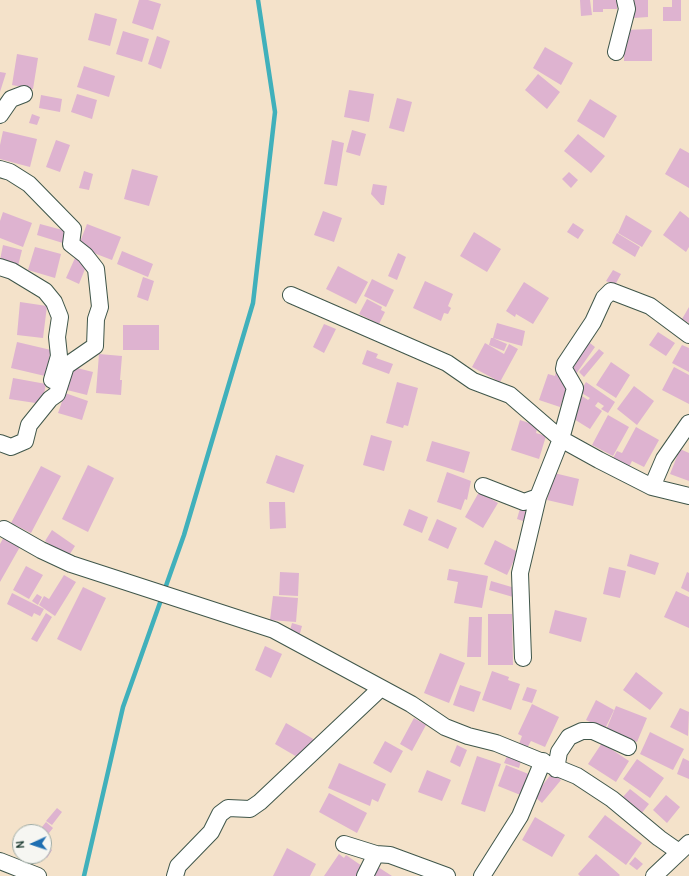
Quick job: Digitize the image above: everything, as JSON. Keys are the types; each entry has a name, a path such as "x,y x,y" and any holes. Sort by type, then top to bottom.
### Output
{"street":[{"path":"616,52 627,9 625,0"},
{"path":"0,115 11,99 24,94"},
{"path":"0,169 10,172 29,184 73,229 71,244 85,255 96,269 100,307 96,319 95,346 66,366 57,394 50,399 43,410 29,425 25,441 10,447 0,443"},
{"path":"0,267 12,271 45,291 54,302 60,317 57,337 59,356 52,376 50,396 43,410"},
{"path":"523,658 520,572 538,497 561,439 574,388 564,370 565,364 593,322 604,298 611,292 650,306 689,335"},
{"path":"291,295 447,363 473,381 510,395 561,439 652,487 689,496"},
{"path":"652,487 664,459 689,423"},
{"path":"483,486 524,502 538,497"},
{"path":"4,529 41,550 71,564 274,630 411,704 445,727 468,736 496,743 577,776 612,799 659,838 684,847 654,876"},
{"path":"175,876 178,866 211,832 220,814 228,808 250,809 260,802 381,688"},
{"path":"482,876 550,765 569,737 582,731 593,731 628,747"},
{"path":"344,844 376,854 390,855 447,876"},
{"path":"365,876 376,854"},
{"path":"0,861 38,876"}],"building":[{"path":"139,0 148,0 161,4 153,30 132,23"},
{"path":"580,0 590,0 592,15 581,16"},
{"path":"593,0 617,0 617,9 603,9 603,12 593,12"},
{"path":"633,0 648,0 648,17 634,18"},
{"path":"672,0 681,0 681,21 663,21 663,7 672,7"},
{"path":"95,13 117,19 110,46 88,40"},
{"path":"652,29 652,61 624,61 624,30"},
{"path":"123,31 149,39 142,62 116,54"},
{"path":"157,36 170,41 161,69 148,64"},
{"path":"545,47 573,63 561,85 533,68"},
{"path":"17,54 38,58 33,89 12,85"},
{"path":"84,66 115,76 109,97 77,87"},
{"path":"0,72 6,73 0,92"},
{"path":"538,74 560,92 547,109 525,90"},
{"path":"349,90 374,94 369,122 344,117"},
{"path":"77,94 97,100 92,119 71,112"},
{"path":"41,95 62,99 60,112 39,108"},
{"path":"397,98 412,102 404,132 389,128"},
{"path":"590,99 617,116 604,138 577,121"},
{"path":"32,114 40,117 37,125 29,123"},
{"path":"352,130 366,134 360,156 346,152"},
{"path":"3,131 37,139 30,167 0,159 0,145"},
{"path":"578,134 605,156 591,173 564,151"},
{"path":"56,140 70,145 60,172 46,167"},
{"path":"332,140 344,143 337,186 324,184"},
{"path":"680,148 689,153 689,188 665,174"},
{"path":"132,169 158,176 149,206 124,199"},
{"path":"84,171 93,174 89,190 79,188"},
{"path":"569,172 578,180 571,188 562,179"},
{"path":"373,184 387,186 384,205 381,205 371,194"},
{"path":"323,211 342,218 334,242 314,235"},
{"path":"680,211 689,218 689,247 686,252 663,235"},
{"path":"3,212 32,223 23,247 0,238 0,221"},
{"path":"626,215 652,231 642,247 618,233"},
{"path":"573,223 584,230 578,239 567,232"},
{"path":"40,224 70,232 66,244 37,235"},
{"path":"87,224 121,237 112,260 78,247"},
{"path":"474,232 501,249 487,272 460,256"},
{"path":"617,233 640,247 635,257 612,243"},
{"path":"3,245 22,250 18,266 0,260"},
{"path":"35,247 61,254 55,278 28,270"},
{"path":"122,251 153,264 148,277 117,264"},
{"path":"398,253 406,257 397,280 388,276"},
{"path":"75,258 87,264 79,284 66,278"},
{"path":"338,266 368,282 356,304 326,289"},
{"path":"613,270 621,274 615,285 606,281"},
{"path":"143,277 154,281 148,301 137,297"},
{"path":"372,279 394,290 386,307 364,296"},
{"path":"425,281 453,294 448,306 451,308 448,314 444,313 441,321 413,308"},
{"path":"524,282 549,298 533,324 516,314 515,317 506,311"},
{"path":"367,299 382,307 381,310 385,312 379,324 359,314"},
{"path":"20,302 47,306 43,338 17,335"},
{"path":"689,307 689,323 682,319"},
{"path":"497,323 525,331 522,346 493,338"},
{"path":"324,324 336,329 324,353 313,347"},
{"path":"123,325 159,325 159,350 123,350"},
{"path":"658,332 675,343 666,356 649,345"},
{"path":"491,338 507,344 504,351 489,345"},
{"path":"586,340 595,347 576,374 567,368"},
{"path":"17,342 51,350 45,376 11,368"},
{"path":"485,343 504,354 509,344 518,349 500,382 472,367"},
{"path":"682,345 689,348 689,372 672,363"},
{"path":"599,349 604,353 584,377 579,372"},
{"path":"367,350 378,354 376,358 393,364 389,374 362,364"},
{"path":"99,354 122,356 120,380 122,380 121,395 96,393"},
{"path":"611,362 630,375 616,398 596,385"},
{"path":"73,367 93,372 87,395 67,390"},
{"path":"674,367 689,375 689,404 662,390"},
{"path":"556,371 562,373 560,379 569,382 560,407 539,400 548,374 555,376"},
{"path":"13,378 46,384 42,404 9,399"},
{"path":"397,382 418,388 408,426 404,425 403,428 386,423"},
{"path":"586,382 615,402 608,413 601,409 604,406 598,402 595,406 602,411 590,429 569,416 582,396 588,400 590,398 580,392"},
{"path":"634,386 654,401 637,425 617,409"},
{"path":"65,393 88,401 82,420 58,413"},
{"path":"608,415 629,427 613,456 592,445"},
{"path":"520,420 538,426 536,433 546,436 539,459 511,450"},
{"path":"636,427 659,440 644,467 632,461 628,469 612,460 617,451 622,453"},
{"path":"371,435 392,441 384,471 363,465"},
{"path":"432,441 470,452 464,473 426,461"},
{"path":"680,449 689,453 689,481 670,474"},
{"path":"276,455 304,465 294,493 266,483"},
{"path":"88,465 114,478 88,532 62,519"},
{"path":"41,466 61,476 31,533 11,523"},
{"path":"447,472 471,481 467,500 465,499 461,510 437,502"},
{"path":"554,473 579,479 573,506 547,500"},
{"path":"479,492 498,503 483,528 465,517"},
{"path":"269,502 285,502 286,528 270,529"},
{"path":"521,505 529,507 526,522 517,519"},
{"path":"409,509 428,517 422,533 403,525"},
{"path":"437,519 457,528 448,549 428,540"},
{"path":"52,530 75,546 68,557 45,541"},
{"path":"5,535 21,545 0,582 0,544"},
{"path":"495,540 518,552 507,575 484,564"},
{"path":"630,554 659,563 655,575 627,566"},
{"path":"26,566 43,575 29,599 13,590"},
{"path":"609,567 626,571 620,598 603,594"},
{"path":"449,569 488,576 482,608 454,603 458,582 447,580"},
{"path":"280,572 299,573 298,596 279,595"},
{"path":"687,572 689,573 689,592 681,588"},
{"path":"64,575 76,582 55,616 39,605 44,596 49,599"},
{"path":"491,581 515,588 513,597 489,590"},
{"path":"83,587 106,598 81,651 57,639"},
{"path":"676,591 689,597 689,628 664,617"},
{"path":"12,593 44,609 40,616 34,613 32,617 7,604"},
{"path":"37,594 42,597 38,605 32,601"},
{"path":"273,596 298,598 296,622 270,620"},
{"path":"555,610 587,618 581,642 549,633"},
{"path":"46,613 52,617 37,642 31,639"},
{"path":"488,614 512,614 513,665 488,665"},
{"path":"469,617 482,617 481,657 467,657"},
{"path":"292,623 302,626 299,637 289,634"},
{"path":"265,646 282,654 271,678 255,670"},
{"path":"440,653 465,663 449,703 424,693"},
{"path":"492,671 509,677 508,680 520,684 511,710 482,700"},
{"path":"636,672 663,693 650,710 623,690"},
{"path":"460,685 481,692 474,712 453,705"},
{"path":"527,687 537,690 532,703 522,700"},
{"path":"596,700 614,710 605,729 586,720"},
{"path":"532,704 559,717 545,747 531,741 527,748 519,744 522,736 518,734"},
{"path":"616,706 647,718 637,742 606,730"},
{"path":"680,708 689,712 688,736 670,727"},
{"path":"414,718 426,725 412,751 400,744"},
{"path":"286,723 315,740 304,761 275,744"},
{"path":"650,732 684,749 673,770 640,754"},
{"path":"385,741 403,751 391,773 373,763"},
{"path":"602,743 629,761 616,782 588,764"},
{"path":"457,745 467,750 460,767 450,762"},
{"path":"477,756 501,764 485,812 461,804"},
{"path":"507,756 521,761 519,768 504,763"},
{"path":"683,758 689,761 689,779 677,774"},
{"path":"637,759 664,778 650,798 623,779"},
{"path":"339,763 386,784 378,802 372,799 370,806 328,788"},
{"path":"506,765 531,775 523,796 498,786"},
{"path":"427,770 451,780 442,801 418,792"},
{"path":"552,773 561,780 542,803 534,796"},
{"path":"630,789 649,804 641,814 622,798"},
{"path":"329,793 367,813 357,833 319,812"},
{"path":"666,795 680,807 667,823 653,810"},
{"path":"57,808 62,812 52,825 46,821"},
{"path":"605,815 642,843 626,865 588,837"},
{"path":"535,817 565,835 552,857 522,840"},
{"path":"287,848 316,864 310,876 273,876"},
{"path":"339,854 344,858 346,855 362,866 356,876 324,876"},
{"path":"596,854 620,875 580,876 578,874"},
{"path":"635,857 643,864 637,870 629,864"},
{"path":"378,867 392,876 372,876"}],"waterway":[{"path":"84,876 123,707 184,535 253,303 275,112 258,0"}]}
